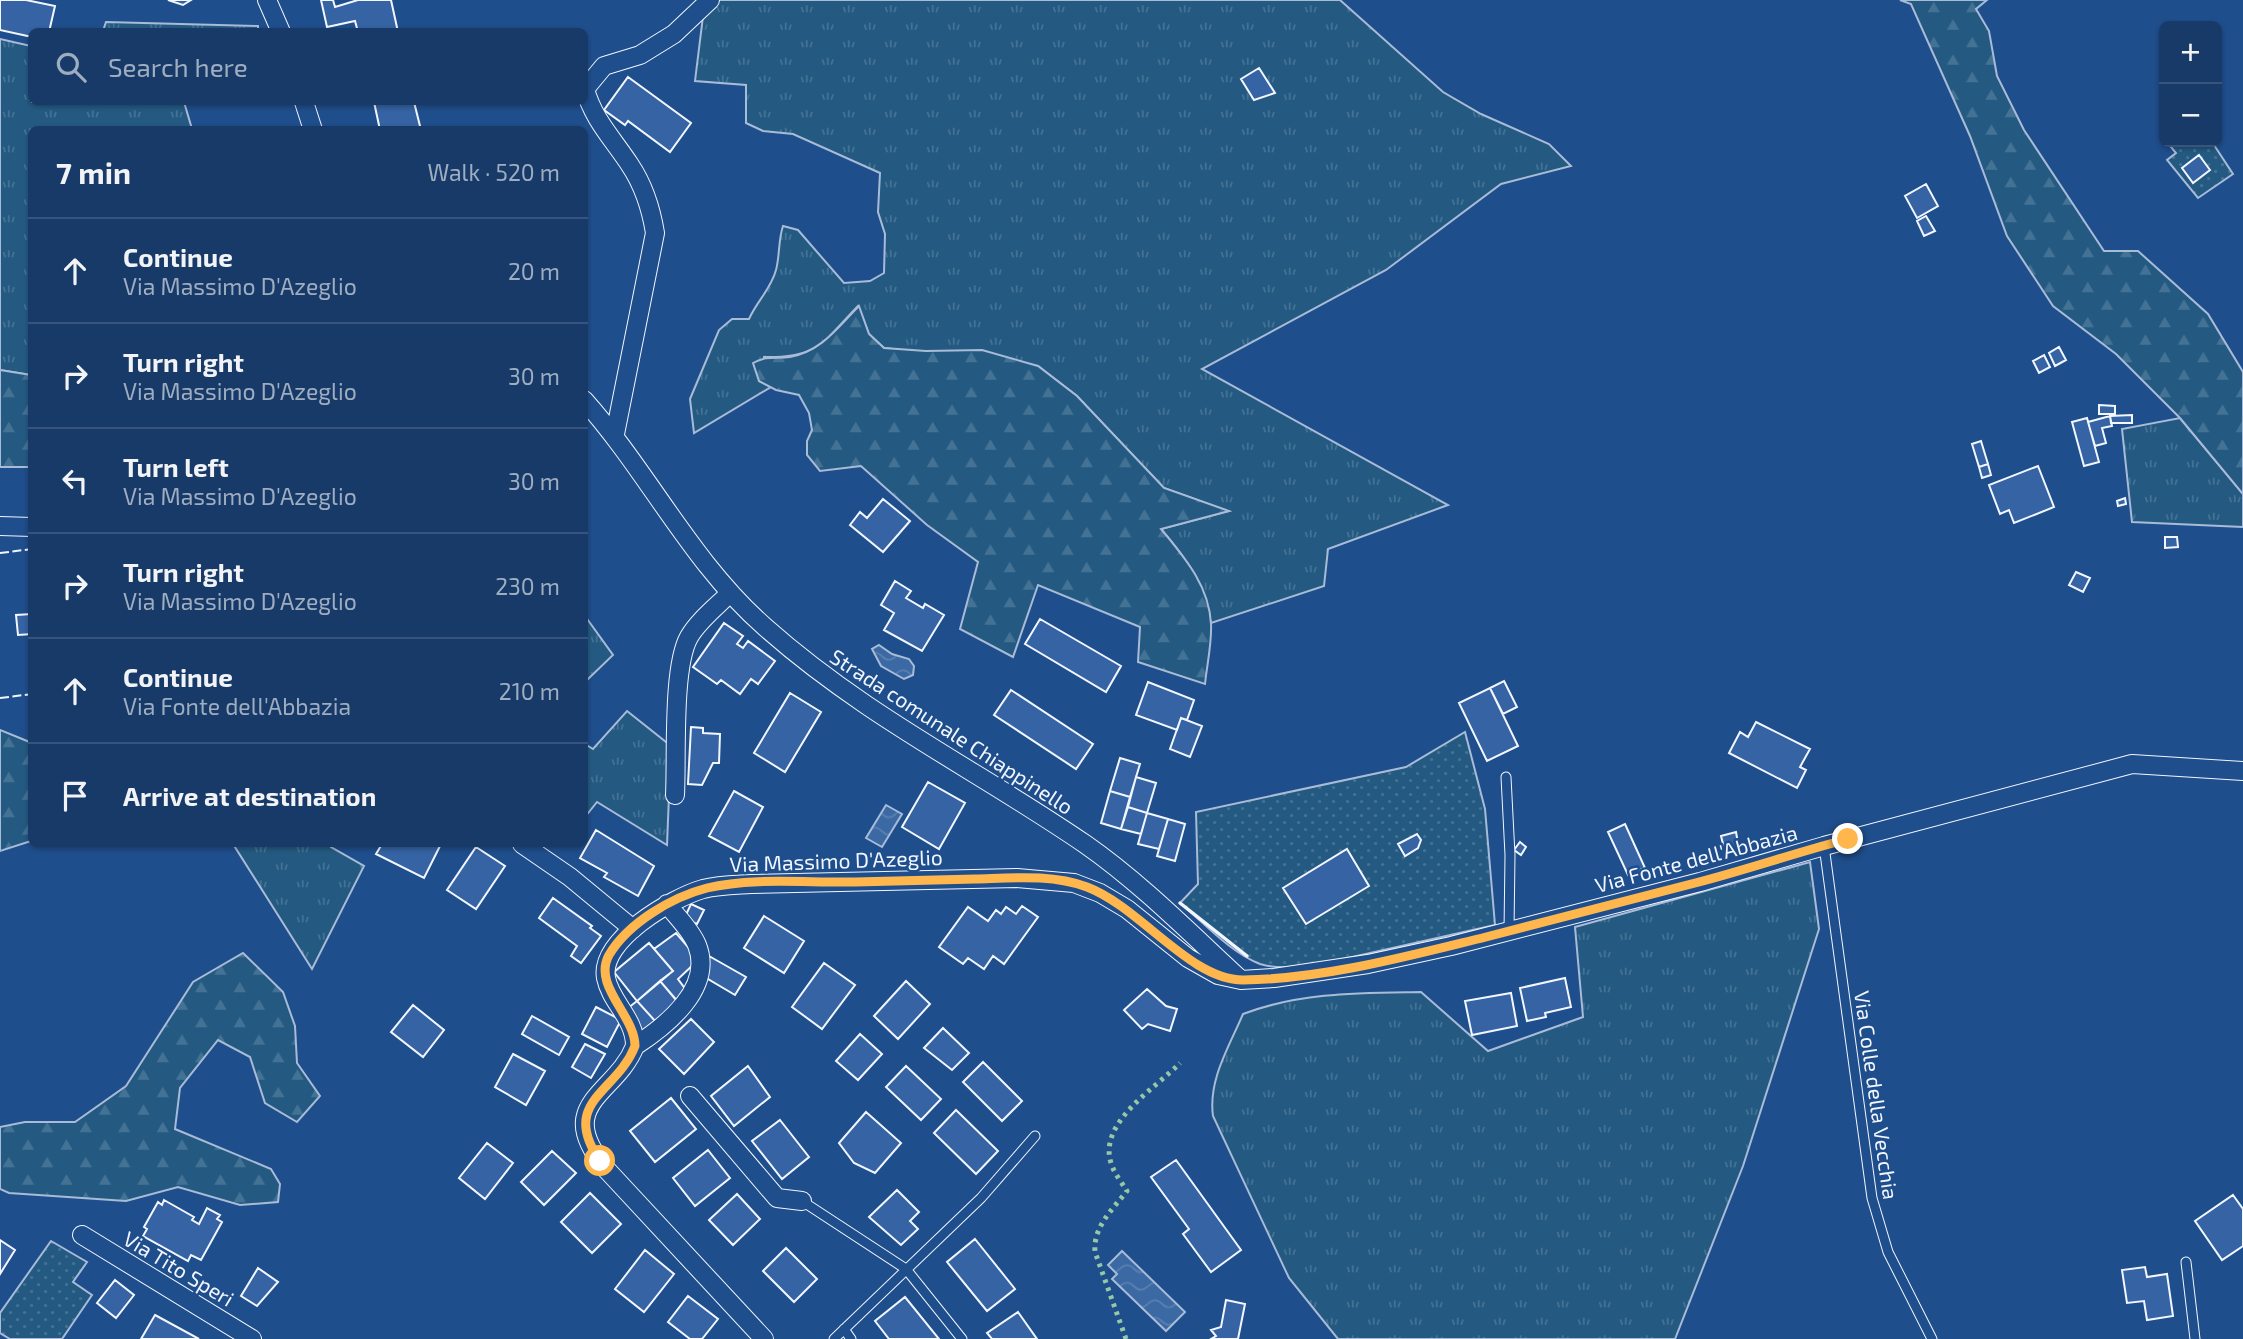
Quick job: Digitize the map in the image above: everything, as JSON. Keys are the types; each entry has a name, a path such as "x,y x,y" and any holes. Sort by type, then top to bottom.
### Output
{"street":[{"path":"267,0 279,28"},
{"path":"588,85 604,66 639,55 674,34 710,0"},
{"path":"588,100 591,112 632,167 649,202 655,233 615,434"},
{"path":"305,105 312,126"},
{"name":"Strada comunale Chiappinello","path":"588,404 615,434 674,524 730,593 792,650 871,710 1085,844 1241,980"},
{"path":"0,526 28,527"},
{"path":"675,795 684,647 694,629 730,593"},
{"name":"Via Fonte dell'Abbazia","path":"1241,980 1367,964 1509,931 1700,882 2132,764 2243,771"},
{"path":"527,847 563,871 633,929"},
{"name":"Via Massimo D'Azeglio","path":"635,1046 632,1026 610,990 605,970 609,956 633,929 667,904 704,889 731,884 1017,878 1063,881 1100,893 1139,917 1199,966 1218,975 1241,980"},
{"path":"667,904 697,946 698,974 690,994 675,1015 635,1046 587,1112 586,1132 590,1146 607,1170 764,1339"},
{"path":"691,1096 777,1198 802,1201"},
{"name":"Via Tito Speri","path":"82,1235 249,1338"}],"lane":[{"path":"1506,776 1510,855 1509,931"},
{"name":"Via Colle della Vecchia","path":"1824,846 1872,1198 1888,1252 1932,1339"},
{"path":"834,1339 981,1198 1035,1136"},
{"path":"802,1201 906,1269 962,1339"},
{"path":"2186,1262 2195,1339"},
{"path":"844,1329 851,1339"}],"green space":[{"path":"705,0 1340,0 1443,92 1481,114 1549,144 1571,166 1501,184 1386,270 1202,369 1448,505 1328,549 1324,586 1211,623 1193,573 1161,529 1228,511 1164,488 1077,396 1038,366 884,348 869,334 858,306 827,338 809,351 782,357 764,357 759,381 771,387 694,433 690,399 719,330 732,319 749,319 774,277 783,226 798,230 844,283 870,281 884,273 885,234 878,212 880,173 793,134 763,131 746,123 746,85 695,81"},
{"path":"1900,0 1987,0 1976,9 1989,31 1997,76 2024,130 2104,251 2138,251 2208,314 2243,372 2243,494 2180,418 2116,354 2053,306 2007,236 1970,136 1911,4"},
{"path":"106,22 258,26 258,28 104,28"},
{"path":"0,39 28,45 28,105 185,105 191,126 28,126 28,375 0,370"},
{"path":"2171,147 2215,147 2233,174 2198,198 2167,160 2176,153"},
{"path":"859,306 869,334 884,348 926,351 982,350 1038,366 1077,396 1164,488 1229,511 1161,529 1194,572 1206,597 1211,631 1205,684 1138,662 1140,627 1038,585 1013,657 960,629 978,562 927,525 861,466 820,471 807,455 807,441 812,430 809,413 799,395 776,390 759,381 753,363 767,358 790,357 811,350 828,338"},
{"path":"0,370 28,375 28,467 0,467"},
{"path":"2180,418 2243,494 2243,527 2132,522 2122,429"},
{"path":"588,620 613,655 588,679"},
{"path":"627,711 671,746 667,845 597,802 588,813 588,746 593,749"},
{"path":"0,730 28,741 28,842 0,851"},
{"path":"1465,732 1485,809 1495,925 1321,964 1275,967 1260,964 1238,952 1180,903 1198,884 1196,812 1406,767"},
{"path":"235,847 331,847 364,866 312,969"},
{"path":"1810,862 1819,929 1743,1166 1675,1339 1338,1339 1289,1278 1213,1116 1212,1103 1217,1077 1243,1014 1287,1001 1309,998 1421,992 1488,1051 1583,1017 1575,927"},
{"path":"243,953 283,992 295,1026 297,1063 320,1096 297,1122 265,1103 250,1057 218,1040 180,1088 175,1129 271,1169 280,1184 278,1202 240,1205 178,1187 126,1201 9,1193 0,1189 0,1127 25,1122 75,1122 126,1086 193,982"},
{"path":"51,1241 87,1262 73,1282 92,1295 62,1339 10,1339 0,1333 0,1313"}],"water":[{"path":"879,645 892,654 909,659 914,666 913,675 904,679 881,666 872,649"},
{"path":"886,805 902,814 882,847 866,838"},
{"path":"1122,1251 1185,1312 1166,1331 1112,1279 1117,1274 1108,1265"}],"building":[{"path":"0,0 26,0 55,6 50,28 28,28 28,36 0,30"},
{"path":"168,0 191,0 183,5"},
{"path":"321,0 333,0 335,7 358,0 391,0 397,28 357,28 355,21 327,27"},
{"path":"1259,68 1275,93 1254,100 1241,79"},
{"path":"628,77 691,123 670,152 628,121 625,125 604,110"},
{"path":"375,105 415,105 420,126 379,126"},
{"path":"2199,155 2210,170 2193,183 2182,168"},
{"path":"1926,184 1938,206 1917,218 1905,196"},
{"path":"1926,216 1935,231 1924,236 1917,221"},
{"path":"2059,347 2066,360 2055,366 2049,353"},
{"path":"2044,355 2050,367 2039,373 2033,361"},
{"path":"2099,405 2115,406 2115,414 2099,414"},
{"path":"2132,415 2132,423 2111,423 2110,416"},
{"path":"2110,416 2112,426 2102,428 2106,443 2095,446 2088,422"},
{"path":"2087,418 2099,462 2084,466 2072,422"},
{"path":"1981,441 1988,464 1979,467 1972,444"},
{"path":"1988,464 1991,475 1982,478 1979,467"},
{"path":"2038,466 2054,507 2014,523 2009,510 2000,514 1989,485"},
{"path":"2125,498 2126,504 2118,506 2117,501"},
{"path":"883,499 910,521 883,552 850,525 860,512 867,518"},
{"path":"2165,537 2177,537 2178,547 2165,548"},
{"path":"2076,572 2090,578 2083,592 2069,585"},
{"path":"895,581 911,591 906,598 923,608 925,604 944,615 922,651 884,630 894,613 881,605"},
{"path":"28,614 28,634 18,635 16,615"},
{"path":"1040,619 1121,666 1106,692 1025,644"},
{"path":"724,623 743,636 737,644 743,648 748,641 775,661 758,684 751,679 740,694 721,680 717,684 693,667"},
{"path":"1504,681 1517,707 1503,714 1490,688"},
{"path":"1148,682 1194,700 1187,720 1181,718 1177,730 1136,715"},
{"path":"1490,688 1518,746 1487,761 1459,703"},
{"path":"1011,690 1093,744 1076,769 994,715"},
{"path":"790,693 821,712 785,772 754,753"},
{"path":"1181,718 1202,726 1190,757 1170,749"},
{"path":"1756,722 1810,749 1800,767 1806,770 1797,788 1729,753 1740,732 1748,737"},
{"path":"691,727 703,728 703,733 720,734 719,763 713,763 702,785 688,784"},
{"path":"1120,758 1140,764 1130,797 1110,791"},
{"path":"1136,777 1156,783 1147,813 1128,807"},
{"path":"928,782 965,803 939,849 902,827"},
{"path":"734,791 763,807 739,852 709,836"},
{"path":"1110,791 1130,797 1121,829 1101,823"},
{"path":"1128,807 1147,813 1141,834 1121,829"},
{"path":"1147,813 1168,819 1159,849 1138,844"},
{"path":"1168,819 1185,824 1175,861 1157,856"},
{"path":"1625,824 1645,868 1628,875 1608,832"},
{"path":"596,830 654,866 638,896 604,877 607,873 580,858"},
{"path":"1736,832 1739,849 1725,852 1721,836"},
{"path":"1417,834 1421,840 1418,848 1405,856 1398,844"},
{"path":"1520,842 1526,847 1521,855 1514,850"},
{"path":"380,847 440,847 424,878 376,854"},
{"path":"476,847 505,866 476,909 447,890"},
{"path":"1347,849 1369,886 1306,924 1283,888"},
{"path":"553,898 592,926 590,928 601,936 581,963 571,956 577,946 539,918"},
{"path":"691,904 704,910 697,924 684,919"},
{"path":"1022,906 1038,917 1004,964 993,956 984,969 968,958 963,964 939,947 968,907 988,921 996,910 1001,914 1006,907 1016,914"},
{"path":"764,916 804,941 784,973 744,948"},
{"path":"676,933 695,955 695,963 678,979 686,990 676,1000 660,981 673,971 654,949"},
{"path":"649,943 673,971 637,1001 614,972"},
{"path":"709,956 746,977 735,995 703,976"},
{"path":"824,963 855,985 822,1029 792,1007"},
{"path":"1565,978 1571,1007 1545,1013 1546,1017 1527,1021 1520,988"},
{"path":"660,981 679,1003 656,1022 637,1001"},
{"path":"906,981 930,1004 898,1039 874,1016"},
{"path":"1147,989 1166,1006 1177,1009 1170,1031 1148,1024 1142,1029 1124,1010"},
{"path":"1511,993 1517,1026 1472,1035 1465,1001"},
{"path":"637,1001 656,1022 640,1034 628,1008"},
{"path":"413,1005 444,1030 423,1057 391,1032"},
{"path":"596,1007 621,1020 607,1047 582,1034"},
{"path":"532,1016 569,1037 559,1055 522,1034"},
{"path":"691,1019 714,1042 684,1074 659,1049"},
{"path":"943,1028 969,1053 952,1070 924,1048"},
{"path":"860,1034 882,1054 858,1080 836,1061"},
{"path":"585,1044 605,1054 591,1078 572,1067"},
{"path":"513,1054 545,1071 526,1105 495,1087"},
{"path":"983,1062 1022,1101 1002,1121 963,1082"},
{"path":"748,1066 770,1097 734,1126 711,1096"},
{"path":"906,1066 941,1099 921,1120 886,1087"},
{"path":"671,1098 696,1129 655,1162 630,1131"},
{"path":"956,1110 998,1151 976,1174 934,1133"},
{"path":"866,1112 901,1143 875,1173 854,1163 839,1143"},
{"path":"780,1120 809,1157 782,1179 752,1141"},
{"path":"487,1143 513,1163 485,1199 459,1178"},
{"path":"708,1150 730,1178 695,1206 673,1178"},
{"path":"552,1151 576,1173 544,1205 521,1182"},
{"path":"1176,1160 1241,1250 1211,1272 1183,1234 1189,1229 1151,1177"},
{"path":"897,1190 919,1212 910,1221 918,1229 901,1245 869,1217"},
{"path":"590,1193 621,1224 592,1253 561,1222"},
{"path":"737,1194 760,1219 733,1245 709,1220"},
{"path":"2233,1195 2243,1209 2243,1246 2222,1260 2195,1221"},
{"path":"164,1200 194,1217 192,1220 199,1224 207,1208 220,1215 217,1219 222,1222 201,1260 191,1255 188,1261 143,1236 147,1229 144,1227 158,1202 162,1205"},
{"path":"975,1239 1015,1289 987,1311 947,1262"},
{"path":"0,1240 15,1250 0,1274"},
{"path":"786,1248 817,1279 794,1302 763,1271"},
{"path":"645,1250 674,1274 644,1312 615,1289"},
{"path":"2145,1267 2147,1277 2167,1274 2173,1316 2147,1320 2144,1301 2127,1303 2122,1270"},
{"path":"258,1268 278,1282 257,1306 241,1296"},
{"path":"115,1280 134,1295 116,1318 97,1303"},
{"path":"688,1296 718,1319 702,1339 690,1339 668,1322"},
{"path":"905,1297 939,1339 889,1339 875,1321"},
{"path":"1226,1300 1245,1304 1238,1339 1211,1339 1216,1336 1211,1330 1221,1327"},
{"path":"1018,1312 1037,1339 992,1339 987,1333"},
{"path":"155,1315 199,1339 141,1339"}],"hedge":[{"path":"1126,1339 1095,1252 1100,1227 1127,1191 1112,1167 1109,1148 1121,1120 1180,1063"}],"fence":[{"path":"0,553 28,550"},
{"path":"0,698 28,694"}],"wall":[{"path":"1180,903 1247,956"}],"route":[{"path":"600,1161 590,1146 586,1132 587,1112 597,1094 631,1055 635,1046 629,1019 610,990 606,963 612,951 651,915 667,904 704,889 731,884 1017,878 1074,883 1100,893 1127,909 1199,966 1218,975 1241,980 1292,976 1422,953 1700,882 1848,839"}]}
